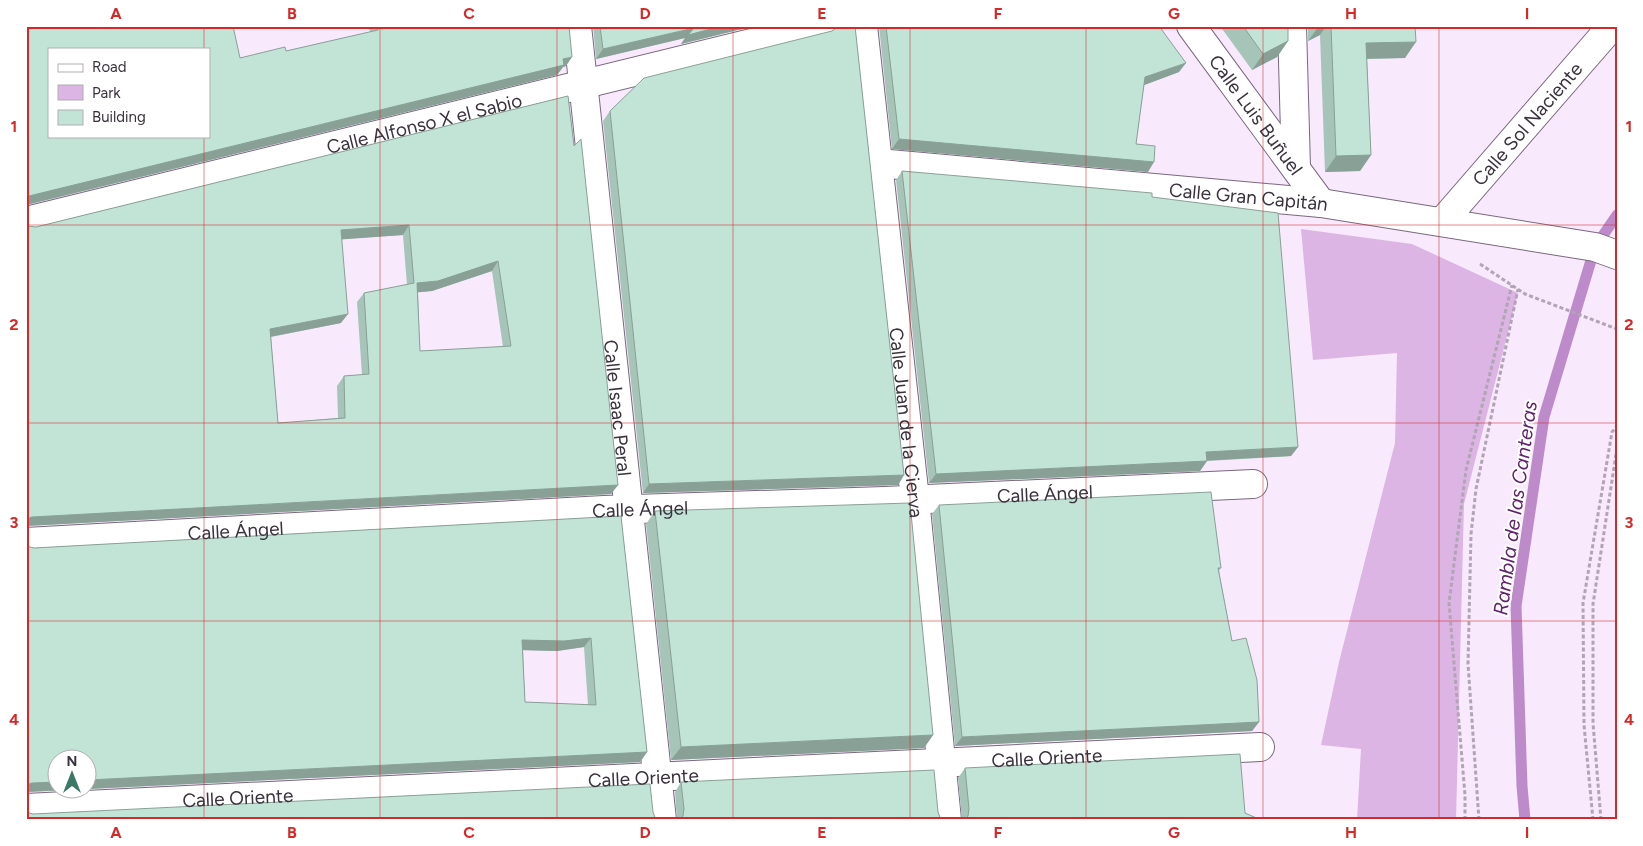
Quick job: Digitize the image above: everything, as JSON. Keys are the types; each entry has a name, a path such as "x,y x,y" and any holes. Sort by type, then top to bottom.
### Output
{"street":[{"name":"Calle Isaac Peral","path":"577,26 662,820"},
{"name":"Calle Alfonso X el Sabio","path":"26,221 821,26"},
{"name":"Calle Juan de la Cierva","path":"863,26 915,499 947,820"},
{"name":"Calle Luis Buñuel","path":"1192,26 1321,203"},
{"path":"1292,26 1296,168"},
{"name":"Calle Sol Naciente","path":"1442,222 1602,32"},
{"name":"Calle Gran Capitán","path":"878,164 1321,203 1595,247 1617,255"},
{"name":"Calle Ángel","path":"26,542 630,509 1253,484"},
{"name":"Calle Oriente","path":"26,808 1260,747"}],"path":[{"path":"1465,820 1465,795 1449,603 1466,470 1512,285"},
{"path":"1479,820 1468,664 1471,534 1476,489 1518,289"},
{"path":"1525,294 1617,330"},
{"path":"1593,820 1584,725 1583,603 1612,432 1617,426"},
{"path":"1601,820 1593,722 1593,604 1617,448"}],"green space":[{"path":"1301,229 1412,244 1518,293 1464,504 1456,820 1357,820 1361,749 1321,745 1339,662 1395,443 1397,353 1313,360"}],"building":[{"path":"26,26 233,26 240,58 285,47 286,51 378,30 377,26 569,26 572,57 563,59 564,65 26,198"},
{"path":"600,26 722,26 688,35 694,28 603,49"},
{"path":"839,26 855,26 904,475 649,484 610,111 644,78 832,31"},
{"path":"886,26 1159,26 1186,63 1145,77 1136,144 1155,146 1154,162 899,139"},
{"path":"1243,26 1288,26 1288,41 1263,54"},
{"path":"1331,26 1415,26 1416,42 1366,43 1371,155 1336,156"},
{"path":"568,96 574,146 581,139 618,485 32,517 26,519 26,225 36,227","holes":["409,225 414,283 364,293 369,374 344,376 345,418 278,423 270,329 348,314 341,230","498,261 511,346 420,351 417,283 438,281"]},
{"path":"902,171 1152,193 1152,197 1278,213 1298,447 1206,452 1207,461 936,474"},
{"path":"1211,492 1221,568 1218,568 1232,641 1246,638 1257,680 1259,722 962,737 939,505"},
{"path":"910,503 933,735 681,747 655,511"},
{"path":"621,516 647,752 98,779 98,748 48,748 48,782 26,785 26,546 34,548","holes":["591,638 596,705 525,702 522,640 564,641"]},
{"path":"1240,754 1245,813 1261,820 965,820 969,809 965,768"},
{"path":"934,770 938,812 941,820 680,820 684,809 681,782"},
{"path":"650,784 653,812 656,820 26,820 26,812 33,814"}],"waterway":[{"name":"Rambla de las Canteras","path":"1525,820 1522,786 1516,606 1544,417 1595,247 1617,215"}]}
